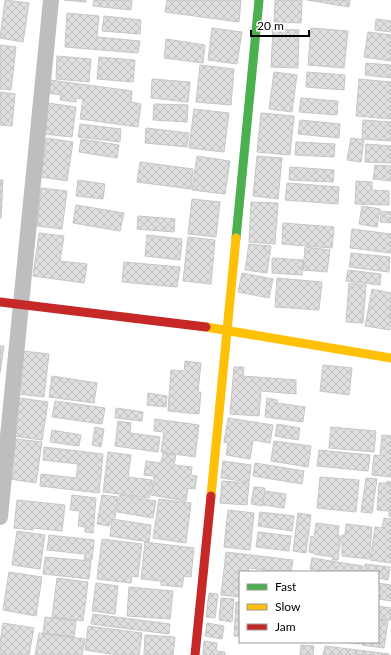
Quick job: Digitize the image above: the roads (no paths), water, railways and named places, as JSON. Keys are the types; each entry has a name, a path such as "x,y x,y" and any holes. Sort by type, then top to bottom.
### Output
{"street":[{"path":"0,517 51,0"},
{"path":"196,655 226,330 259,0"},
{"path":"0,302 226,330 391,358"}]}
